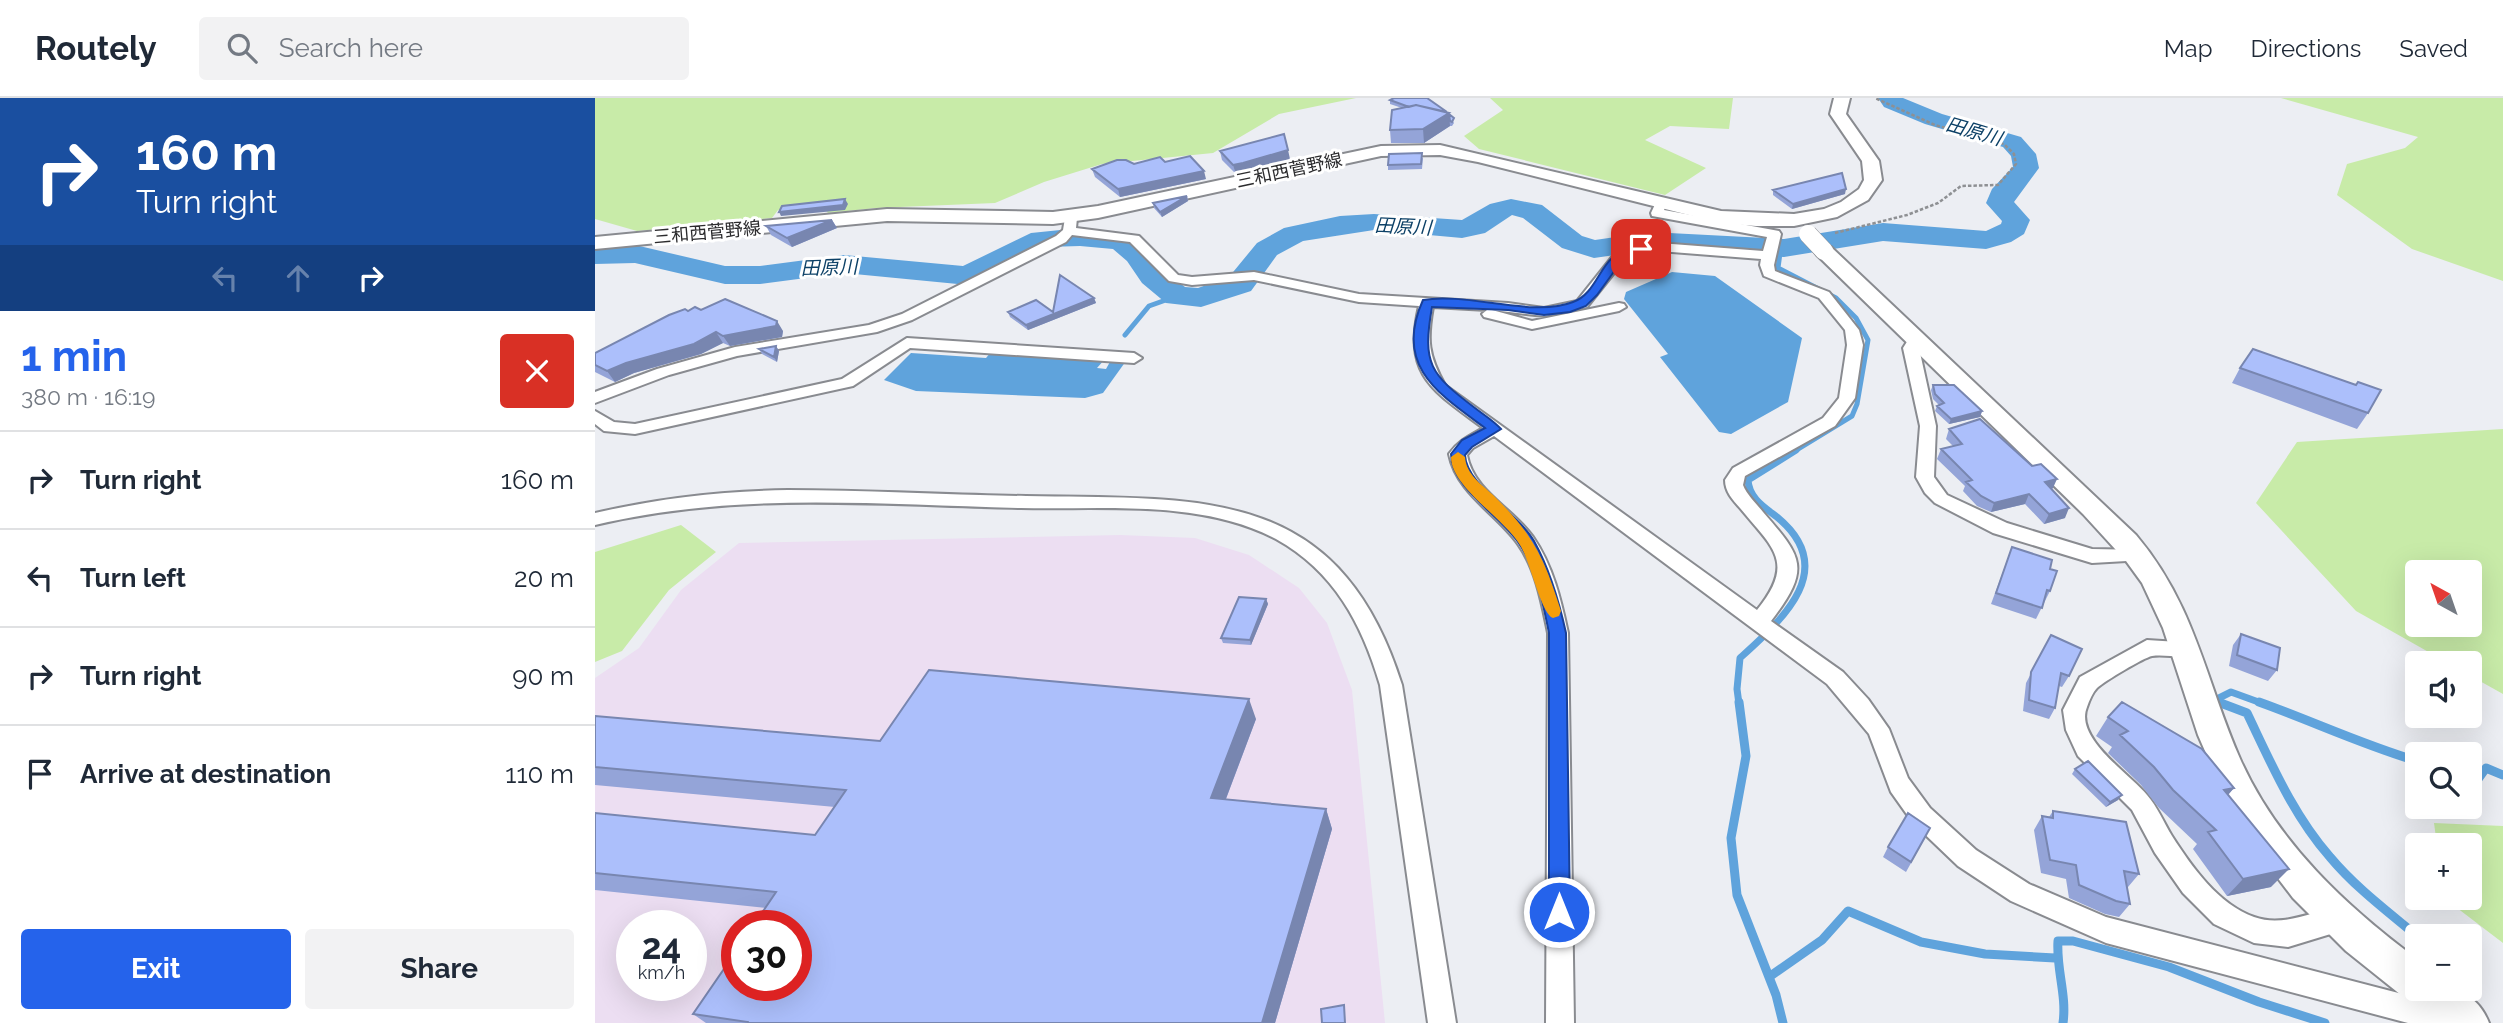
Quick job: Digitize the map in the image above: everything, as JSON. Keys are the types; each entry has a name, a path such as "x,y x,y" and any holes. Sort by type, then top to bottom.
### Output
{"main road":[{"name":"三和西菅野線","path":"595,243 887,215 1039,219 1067,230 1098,212 1343,158 1408,149 1440,150 1478,157 1721,217 1792,219 1847,206 1868,191 1873,183 1873,169 1838,114 1842,98"},
{"path":"1792,219 1820,240 1915,340 2003,420 2137,555 2178,621 2225,762 2253,817 2289,868 2338,920 2405,974"},
{"path":"2439,1001 2469,1023"}],"street":[{"path":"1661,203 1657,213 1774,234 1769,273 1824,295 1852,330 1855,345 1847,398 1838,411 1829,422 1735,476 1734,488 1785,550 1789,562 1784,587 1767,629"},
{"path":"595,398 663,372 735,352 872,329 907,317 1067,230 1134,239 1174,278 1192,281 1246,276 1359,298 1482,313 1532,325 1619,307"},
{"path":"1426,306 1508,307 1544,312 1566,309 1582,303 1593,293 1617,260 1629,252 1659,247 1770,251"},
{"path":"1426,306 1420,337 1422,359 1439,388 1835,678 1860,704 1880,734 1901,789 1926,821 1974,864 2052,910 2106,930 2460,1023"},
{"path":"1915,340 1911,348 1927,426 1925,477 1931,489 1941,499 1969,515 2000,527 2092,556 2137,555"},
{"path":"595,416 610,427 635,429 847,383 907,343 1134,358"},
{"path":"1494,429 1467,444 1458,454 1458,465 1465,478 1511,522 1527,542 1550,596 1557,633 1560,1023"},
{"path":"595,519 669,504 771,496 1163,507 1220,514 1281,534 1324,563 1343,582 1360,605 1383,656 1391,684 1442,1023"},
{"path":"2187,649 2147,648 2088,683 2074,710 2077,730 2086,749 2140,803 2164,845 2192,885 2223,915 2254,930 2288,934 2338,920"}],"path":[{"path":"1820,240 1907,215 1938,203 1961,186 1999,185 2016,164 2014,155 2004,144 1919,119 1875,98"}],"shaded area":[{"path":"1120,535 1195,538 1249,555 1299,588 1327,623 1352,690 1385,1023 595,1023 595,678 639,648 681,590 739,543"}],"green space":[{"path":"595,98 1356,98 1279,114 1213,153 1102,164 1044,182 995,203 876,208 828,213 821,205 778,210 772,218 637,231 595,219"},
{"path":"1490,98 1733,98 1729,129 1670,126 1645,140 1706,168 1665,195 1479,149 1464,136 1503,110"},
{"path":"2281,98 2503,98 2503,281 2412,249 2337,195 2347,164 2405,148 2418,137"},
{"path":"2503,429 2503,694 2482,682 2482,651 2427,651 2356,611 2256,503 2297,442"},
{"path":"681,525 716,552 669,590 622,651 595,662 595,552"},
{"path":"2434,823 2503,826 2503,943 2482,927 2482,924 2460,910 2482,910 2482,833 2435,833"}],"water":[{"path":"1672,272 1715,276 1802,338 1788,402 1731,434 1719,432 1660,357 1668,354 1624,299 1626,292"},
{"path":"991,352 1105,359 1097,368 1106,369 1111,360 1126,361 1103,393 1085,398 916,391 884,380 911,353 986,358"}],"building":[{"path":"1427,98 1447,112 1416,105 1409,107 1390,100"},
{"path":"1416,105 1449,113 1423,129 1390,130 1392,110"},
{"path":"1284,134 1288,150 1243,163 1233,165 1220,151"},
{"path":"1422,153 1421,164 1388,165 1389,154"},
{"path":"1190,156 1204,171 1118,189 1092,169 1117,160 1134,164 1160,157 1165,162"},
{"path":"1842,173 1846,189 1793,204 1773,190"},
{"path":"1187,196 1160,212 1153,203"},
{"path":"845,199 843,205 779,212 782,206"},
{"path":"832,220 787,238 766,226"},
{"path":"1060,275 1094,298 1026,325 1008,312 1036,300 1053,312"},
{"path":"725,299 777,321 776,326 723,336 716,332 694,344 607,371 595,365 595,353 669,315 695,307 701,310"},
{"path":"776,346 774,357 759,349"},
{"path":"2253,349 2356,385 2358,382 2381,390 2368,413 2240,368"},
{"path":"1933,385 1954,385 1982,411 1951,419 1937,406 1944,403 1935,394"},
{"path":"1980,419 2032,466 2041,464 2057,479 2045,482 2069,508 2049,514 2029,494 1994,503 1981,496 1966,482 1972,480 1941,449 1962,444 1949,429"},
{"path":"2012,547 2052,560 2050,569 2057,571 2050,591 2047,590 2042,608 1996,593"},
{"path":"1239,597 1266,599 1250,640 1221,638"},
{"path":"2241,634 2280,648 2277,670 2237,655"},
{"path":"2051,635 2082,649 2069,676 2061,673 2055,708 2029,700 2031,672"},
{"path":"929,670 1249,699 1211,798 1326,809 1262,1023 748,1023 693,1014 702,1001 707,1001 707,994 721,973 721,1001 812,1001 812,910 764,910 776,892 595,873 595,813 815,835 846,790 595,767 595,716 880,741"},
{"path":"2122,702 2202,749 2234,788 2224,790 2289,869 2243,879 2208,832 2216,830 2120,735 2128,731 2108,717"},
{"path":"2088,761 2122,795 2110,802 2075,769"},
{"path":"2053,811 2126,822 2139,874 2124,871 2130,904 2079,885 2076,865 2050,860 2042,816 2053,818"},
{"path":"1908,813 1930,828 1911,862 1888,847"},
{"path":"1344,1005 1345,1023 1322,1023 1321,1009"}],"waterway":[{"name":"田原川","path":"595,255 635,254 725,275 760,275 844,264 968,276 1041,239 1080,237 1121,241 1138,255 1153,277 1177,296 1201,298 1240,284 1267,249 1294,234 1374,222 1462,229 1475,227 1500,210 1511,207 1532,211 1572,242 1594,249 1650,241 1784,248 1883,232 1986,240 2001,236 2014,228 2016,220 2000,203 2002,195 2026,168 2023,154 2012,142 1934,119 1892,102 1890,98"},
{"name":"田原川","path":"1779,254 1780,248"},
{"path":"1780,253 1778,268 1836,298 1856,318 1868,340 1857,404 1852,416 1793,452"},
{"path":"1125,335 1149,306 1177,296"},
{"path":"1739,704 1737,689 1740,658 1787,610 1798,592 1804,574 1804,555 1795,536 1754,497 1748,480 1796,450"},
{"path":"2218,704 2217,699 2231,692 2264,704"},
{"path":"1739,702 1746,756 1731,838 1737,895 1776,995 1783,1023"},
{"path":"2218,702 2247,713 2294,806 2317,841 2361,889 2405,926"},
{"path":"2259,702 2405,757"},
{"path":"2482,774 2486,768 2503,775"},
{"path":"1769,977 1822,940 1848,911 1921,942 1985,954 2055,958"},
{"path":"2063,1023 2064,1002 2058,941 2073,941 2169,967 2259,1002 2325,1023"}],"slow traffic":[{"path":"1458,457 1458,465 1465,478 1511,522 1527,542 1539,566 1553,611"}],"route":[{"path":"1559,912 1557,633 1550,596 1527,542 1511,522 1465,478 1458,465 1458,454 1467,444 1494,429 1439,388 1422,359 1420,337 1427,303 1508,307 1544,312 1566,309 1582,303 1593,293 1617,260 1629,252 1641,249"}]}
